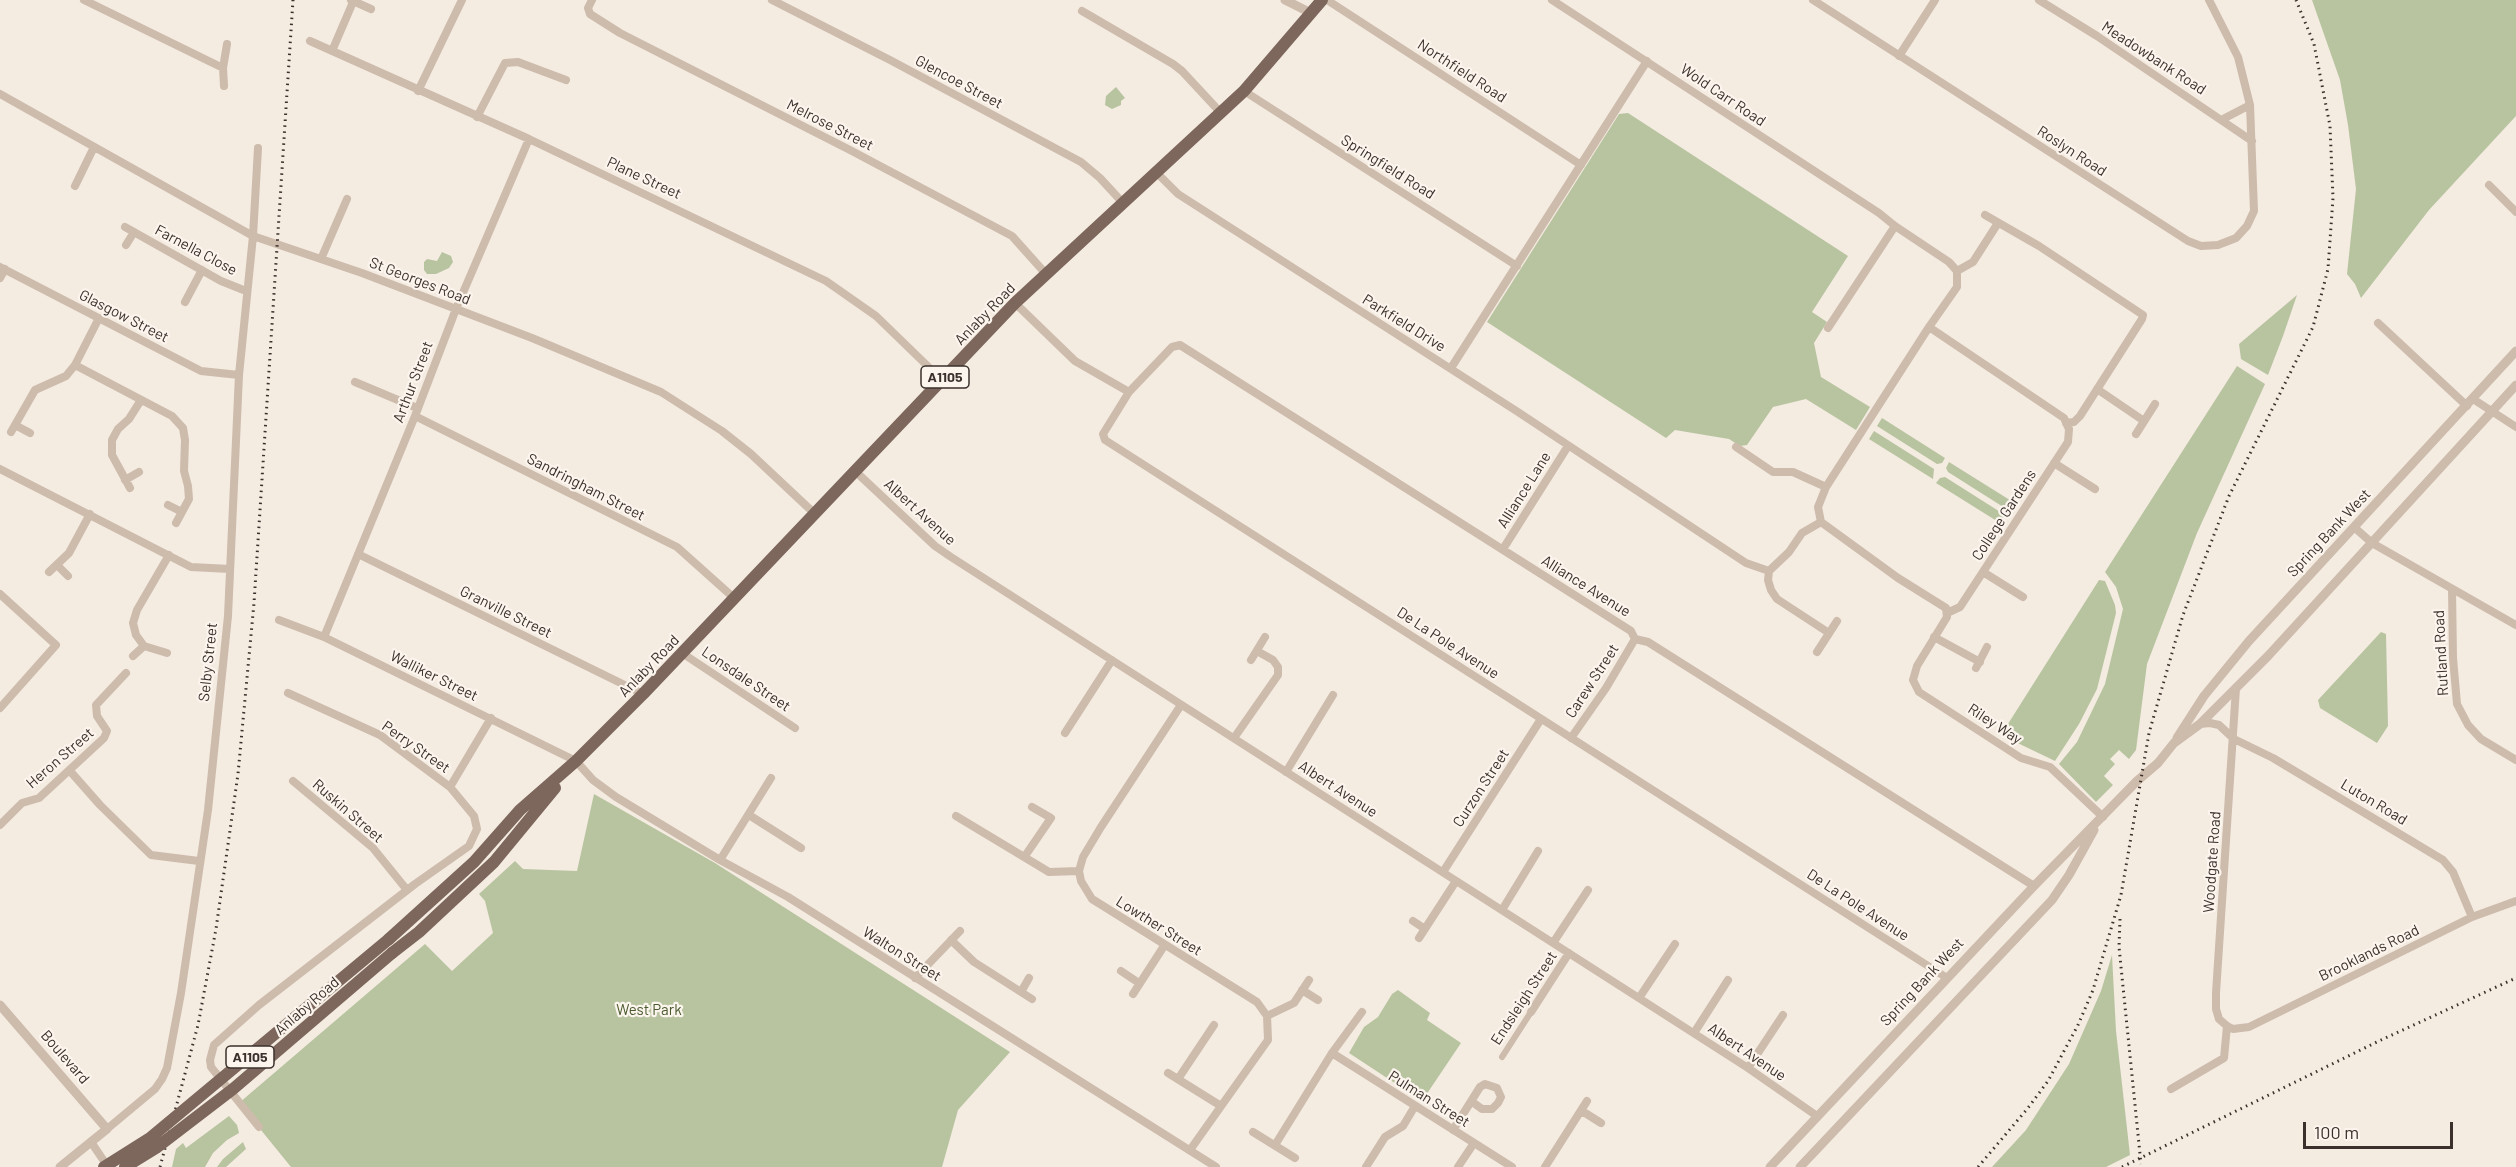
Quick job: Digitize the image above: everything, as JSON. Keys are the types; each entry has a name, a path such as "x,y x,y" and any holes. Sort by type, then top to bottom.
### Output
{"main road":[{"name":"Anlaby Road","path":"106,1167 150,1138 273,1038 389,939 474,862 520,810 576,761 643,694 1015,303 1244,91 1322,0"},
{"name":"Anlaby Road","path":"124,1167 156,1148 233,1089 419,932 494,862 576,761"}],"street":[{"path":"84,0 223,68"},
{"path":"418,91 462,0"},
{"name":"Melrose Street","path":"592,0 588,8 590,14 620,33 850,150 1012,236 1046,274"},
{"name":"Glencoe Street","path":"772,0 1081,162 1100,178 1123,203"},
{"path":"1285,0 1311,14"},
{"name":"Northfield Road","path":"1328,0 1581,165"},
{"name":"Wold Carr Road","path":"1552,0 1879,213 1944,258 1957,271"},
{"name":"Roslyn Road","path":"1814,0 2187,241 2201,246 2227,242 2236,238 2247,226 2254,211 2250,105 2238,57 2209,0"},
{"path":"1899,56 1935,0"},
{"name":"Meadowbank Road","path":"2039,0 2223,119 2252,141"},
{"path":"332,51 352,1 371,9"},
{"path":"1082,11 1173,64 1221,113"},
{"name":"Plane Street","path":"310,41 418,91 529,138 826,281 876,316 942,380"},
{"path":"224,86 223,68 227,44"},
{"path":"1451,368 1647,61"},
{"path":"477,117 505,63 518,62 566,80"},
{"name":"Springfield Road","path":"1244,91 1517,266"},
{"name":"St Georges Road","path":"0,94 253,236 456,309 661,392 729,436 815,514"},
{"path":"2223,119 2250,105"},
{"name":"Arthur Street","path":"324,637 456,309 529,138"},
{"path":"75,186 94,147"},
{"name":"Selby Street","path":"91,1142 155,1089 167,1068 182,993 208,810 228,616 239,375 253,236 258,148"},
{"name":"Parkfield Drive","path":"1157,173 1178,195 1451,368 1746,563 1769,572"},
{"path":"2488,185 2516,212"},
{"path":"321,259 347,199"},
{"path":"1929,327 2013,382 2064,418 2066,423 2074,422 2080,416 2142,319 2143,315 2039,246 1986,215"},
{"path":"1947,613 1946,608 1898,578 1821,522 1818,507 1826,487 1957,287 1957,271 1973,262 1998,223"},
{"path":"1828,328 1895,226"},
{"name":"Farnella Close","path":"125,227 202,270 246,291"},
{"name":"Farnella Close","path":"126,245 134,232"},
{"path":"0,278 2,268"},
{"name":"Glasgow Street","path":"2,268 201,371 239,375"},
{"path":"185,302 202,270"},
{"path":"1015,303 1075,361 1129,392"},
{"path":"30,433 13,429 35,390 66,376 75,365 99,318"},
{"path":"2378,323 2470,402 2516,427"},
{"name":"Alliance Avenue","path":"1129,392 1172,347 1180,345 1630,630 1635,639 1648,642 2034,886"},
{"name":"Spring Bank West","path":"1770,1167 2034,886 2158,763 2174,743 2204,696 2249,641 2516,351"},
{"path":"75,365 172,416 183,428 184,471 189,499 176,523"},
{"name":"Sandringham Street","path":"356,382 676,547 734,598"},
{"name":"Spring Bank West","path":"2174,743 2200,724 2236,688 2516,385"},
{"path":"2097,389 2144,421"},
{"name":"De La Pole Avenue","path":"1129,392 1103,434 1105,440 1947,978"},
{"path":"130,488 112,455 112,440 141,400"},
{"path":"2136,434 2155,404"},
{"name":"College Gardens","path":"1947,613 1960,607 2068,442 2069,429 2066,423"},
{"name":"Alliance Lane","path":"1503,549 1568,446"},
{"path":"1736,447 1773,472 1793,472 1826,487"},
{"path":"2054,463 2095,489"},
{"path":"0,469 191,567 230,569"},
{"name":"Albert Avenue","path":"855,471 935,546 1694,1033 1817,1116"},
{"path":"125,480 139,472"},
{"path":"168,505 182,512"},
{"path":"48,572 69,553 90,514"},
{"path":"1821,522 1802,533 1789,552 1769,572 1768,580 1771,590 1778,599 1829,633"},
{"path":"2355,528 2372,543 2516,625"},
{"name":"Granville Street","path":"358,554 643,694"},
{"path":"167,653 144,646 136,635 133,623 137,610 169,555"},
{"path":"57,564 68,576"},
{"path":"1983,572 2023,597"},
{"name":"Rutland Road","path":"2452,589 2452,658 2457,704 2468,725 2481,740 2516,760"},
{"path":"0,594 56,645 0,708"},
{"name":"Riley Way","path":"1947,613 1947,617 1917,666 1913,680 1919,692 2021,758 2050,767 2101,818"},
{"name":"Walliker Street","path":"279,620 324,637 576,761"},
{"path":"1817,652 1837,621"},
{"path":"1251,660 1265,637"},
{"path":"1934,637 1978,665 1987,647"},
{"name":"Carew Street","path":"1571,738 1606,688 1635,639"},
{"path":"133,656 144,646"},
{"path":"1234,738 1278,675 1278,667 1273,660 1257,651"},
{"name":"Lonsdale Street","path":"682,653 795,728"},
{"path":"1065,733 1112,660"},
{"name":"Heron Street","path":"0,825 22,803 39,798 107,735 106,728 97,716 96,705 126,673"},
{"name":"Woodgate Road","path":"2230,1028 2219,1019 2216,1009 2216,993 2236,688"},
{"name":"Perry Street","path":"288,693 380,735 450,787 474,816 477,829"},
{"path":"1286,772 1333,695"},
{"path":"956,816 1048,872 1079,871 1089,847 1181,705"},
{"path":"450,787 491,718"},
{"name":"Curzon Street","path":"1443,872 1541,719"},
{"name":"Luton Road","path":"2200,724 2219,725 2234,739 2273,758 2443,860 2453,872 2472,916"},
{"name":"Walton Street","path":"576,761 593,780 616,797 720,860 788,897 1216,1167"},
{"path":"70,771 150,855 199,861"},
{"path":"720,860 771,778"},
{"name":"Ruskin Street","path":"293,781 373,848 407,890"},
{"path":"1025,856 1051,818 1032,807"},
{"path":"749,815 801,848"},
{"name":"Spring Bank West","path":"1800,1167 2052,900 2101,818"},
{"name":"Anlaby Road","path":"259,1127 211,1067 211,1052 214,1045 259,1005 407,890 469,846 477,829"},
{"path":"1502,910 1538,851"},
{"name":"Lowther Street","path":"1079,871 1080,881 1092,899 1257,1002 1268,1016"},
{"path":"1419,938 1456,881"},
{"path":"1553,942 1588,890"},
{"name":"Brooklands Road","path":"2230,1028 2249,1027 2472,916 2516,901"},
{"path":"1413,921 1425,929"},
{"path":"915,978 960,932"},
{"path":"951,940 974,962 1032,999"},
{"path":"1639,998 1675,944"},
{"path":"1133,994 1164,946"},
{"name":"Endsleigh Street","path":"1502,1057 1569,953"},
{"path":"1120,971 1139,983"},
{"path":"1021,992 1029,978"},
{"path":"1190,1150 1268,1040 1268,1016 1294,1003 1309,980"},
{"path":"1694,1033 1728,980"},
{"path":"1302,990 1318,1000"},
{"name":"Boulevard","path":"0,1005 107,1129"},
{"path":"1275,1145 1332,1053 1362,1012"},
{"path":"1748,1068 1783,1015"},
{"path":"1178,1079 1214,1024"},
{"path":"2171,1089 2224,1058 2230,1028"},
{"name":"Pulman Street","path":"1332,1053 1512,1167"},
{"path":"1168,1073 1221,1106"},
{"path":"1453,1130 1471,1101"},
{"path":"1545,1167 1587,1101"},
{"path":"1366,1167 1385,1137 1403,1126 1415,1106"},
{"path":"1582,1112 1600,1123"},
{"path":"1253,1132 1295,1158"},
{"path":"60,1167 91,1142 106,1167"},
{"path":"1458,1167 1474,1143"}],"green space":[{"path":"2312,0 2516,0 2516,116 2429,210 2361,298 2355,284 2347,274 2356,189 2348,125 2340,80"},
{"path":"1116,87 1125,98 1121,101 1121,105 1112,109 1105,105 1106,96"},
{"path":"1628,113 1848,256 1812,312 1827,322 1814,343 1821,377 1870,407 1856,430 1806,399 1773,407 1747,445 1740,446 1729,439 1675,430 1666,438 1487,322 1619,114"},
{"path":"442,252 451,256 453,262 449,268 436,274 427,274 424,270 424,262 427,259 437,261"},
{"path":"2297,295 2268,375 2241,359 2239,344"},
{"path":"2237,366 2265,384 2197,533 2147,664 2136,750 2129,759 2119,750 2110,759 2115,764 2104,776 2113,785 2096,802 2059,764 2077,742 2105,684 2123,609 2116,587 2105,572"},
{"path":"1882,418 1945,458 1942,463 1937,464 1877,426"},
{"path":"1874,431 1934,469 1933,479 1869,439"},
{"path":"1949,462 2013,502 2008,510 1948,472 1946,468"},
{"path":"1945,477 2005,515 2000,523 1936,483 1940,478"},
{"path":"2099,580 2105,581 2116,613 2097,689 2079,724 2055,761 2001,735"},
{"path":"2381,632 2386,634 2388,726 2377,743 2320,708 2318,700"},
{"name":"West Park","path":"594,794 715,863 1010,1052 958,1110 942,1167 291,1167 239,1103 425,944 452,971 493,933 485,901 479,894 515,861 523,869 577,871"},
{"path":"2112,955 2116,1031 2130,1155 2106,1167 1992,1167 2026,1130 2069,1064 2101,991"},
{"path":"1398,990 1430,1013 1427,1020 1461,1043 1422,1101 1349,1053 1364,1027 1378,1017 1392,994"},
{"path":"229,1116 237,1125 239,1133 213,1153 205,1167 172,1167 176,1149 183,1143 186,1148"},
{"path":"243,1142 246,1149 226,1167 217,1167 223,1159"}],"railway":[{"path":"160,1167 198,1025 216,929 238,774 254,603 293,0"},
{"path":"1978,1167 2048,1081 2078,1025 2093,990 2121,895 2149,733 2183,615 2229,496 2313,327 2328,269 2333,198 2330,126 2314,44 2296,0"},
{"path":"2120,919 2119,947 2141,1164"},
{"path":"2122,1167 2381,1040 2516,978"}]}
